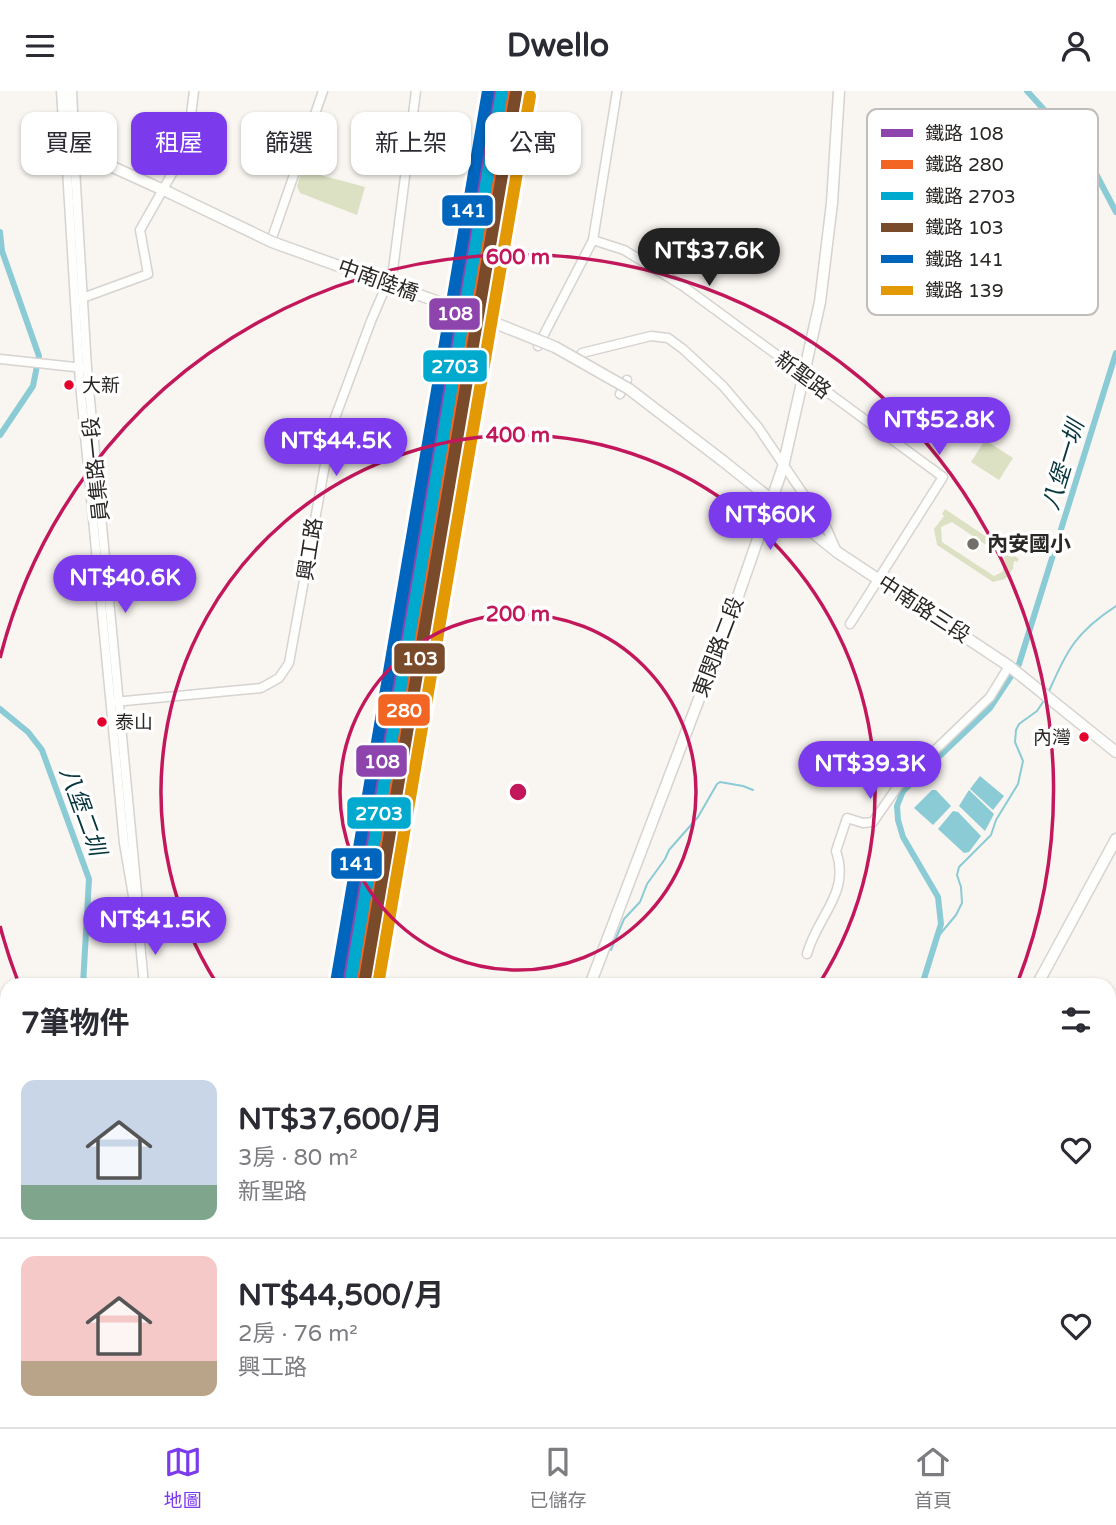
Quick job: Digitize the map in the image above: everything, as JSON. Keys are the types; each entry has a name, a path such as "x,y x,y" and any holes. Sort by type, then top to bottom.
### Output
{"main road":[{"path":"62,91 65,112"},
{"path":"71,91 71,112"},
{"name":"東閔路二段","path":"593,978 783,467 805,375 821,289 832,203 839,91"},
{"path":"117,171 167,191"},
{"name":"中南陸橋","path":"167,191 272,242 475,315 555,347 629,389 723,461"},
{"name":"中南路三段","path":"723,461 837,552 1009,666 1116,752"},
{"path":"1041,978 1116,839"}],"street":[{"path":"78,300 148,274 140,230 167,191 187,147 194,91"},
{"path":"273,235 323,91"},
{"name":"興工路","path":"115,702 261,688 279,678 289,663 332,426 370,321 393,270 416,91"},
{"path":"538,347 593,240 617,91"},
{"name":"員集路一段","path":"71,175 83,368 115,702 138,890 143,978"},
{"name":"新聖路","path":"593,240 624,250 671,278 943,477 878,579"},
{"name":"中南路三段","path":"582,353 651,336 668,338 700,364 740,405 827,529 837,552"},
{"path":"0,359 83,368"},
{"path":"620,394 627,380"},
{"path":"850,624 878,579"},
{"path":"807,954 810,942 841,881 840,859 836,851 847,818 863,823 873,822 898,786 990,697 1009,666"}],"green space":[{"path":"300,175 321,175 365,187 357,215 300,193 297,186"},
{"path":"985,440 1013,458 999,480 971,462"},
{"path":"945,509 1019,559 1014,561 1013,569 1005,579 993,582 937,545 934,529 944,516 942,514","holes":["952,522 1004,557 1002,572 994,576 942,542 941,527"]}],"water":[{"path":"980,776 1004,796 993,810 970,789"},
{"path":"932,790 936,790 951,806 933,825 914,808"},
{"path":"969,790 994,814 985,831 959,806"},
{"path":"953,811 958,812 981,836 969,852 964,853 938,829"}],"waterway":[{"path":"504,109 507,91"},
{"name":"八堡一圳","path":"1027,91 1043,109"},
{"name":"八堡一圳","path":"1098,178 1116,212"},
{"name":"八堡二圳","path":"0,232 2,251 39,356 33,386 0,435"},
{"name":"八堡一圳","path":"924,978 941,924 938,897 903,837 897,806 903,791 990,708 1019,664 1116,353"},
{"path":"1049,691 1082,633 1116,606"},
{"path":"936,939 956,915 962,903 957,875 959,867 991,835 996,820 1018,784 1023,761 1015,742 1016,730 1019,724 1037,711 1045,699"},
{"name":"八堡二圳","path":"0,709 28,732 42,750 89,879 83,978"},
{"path":"611,950 624,919 640,902 647,884 669,850 698,817 717,784 720,782 753,790"}],"railway":[{"path":"492,112 493,91"}],"rail line":[{"name":"141","path":"337,978 488,91"},
{"name":"108","path":"347,978 449,339 476,216 496,91"},
{"name":"2703","path":"351,978 502,91"},
{"name":"280","path":"361,978 463,342 490,218 510,93"},
{"name":"103","path":"365,978 516,93"},
{"name":"139","path":"379,978 530,96"}],"place":[{"name":"大新","path":"69,385"},
{"name":"內安國小","path":"973,544"},
{"name":"泰山","path":"102,722"},
{"name":"內灣","path":"1084,737"}]}
